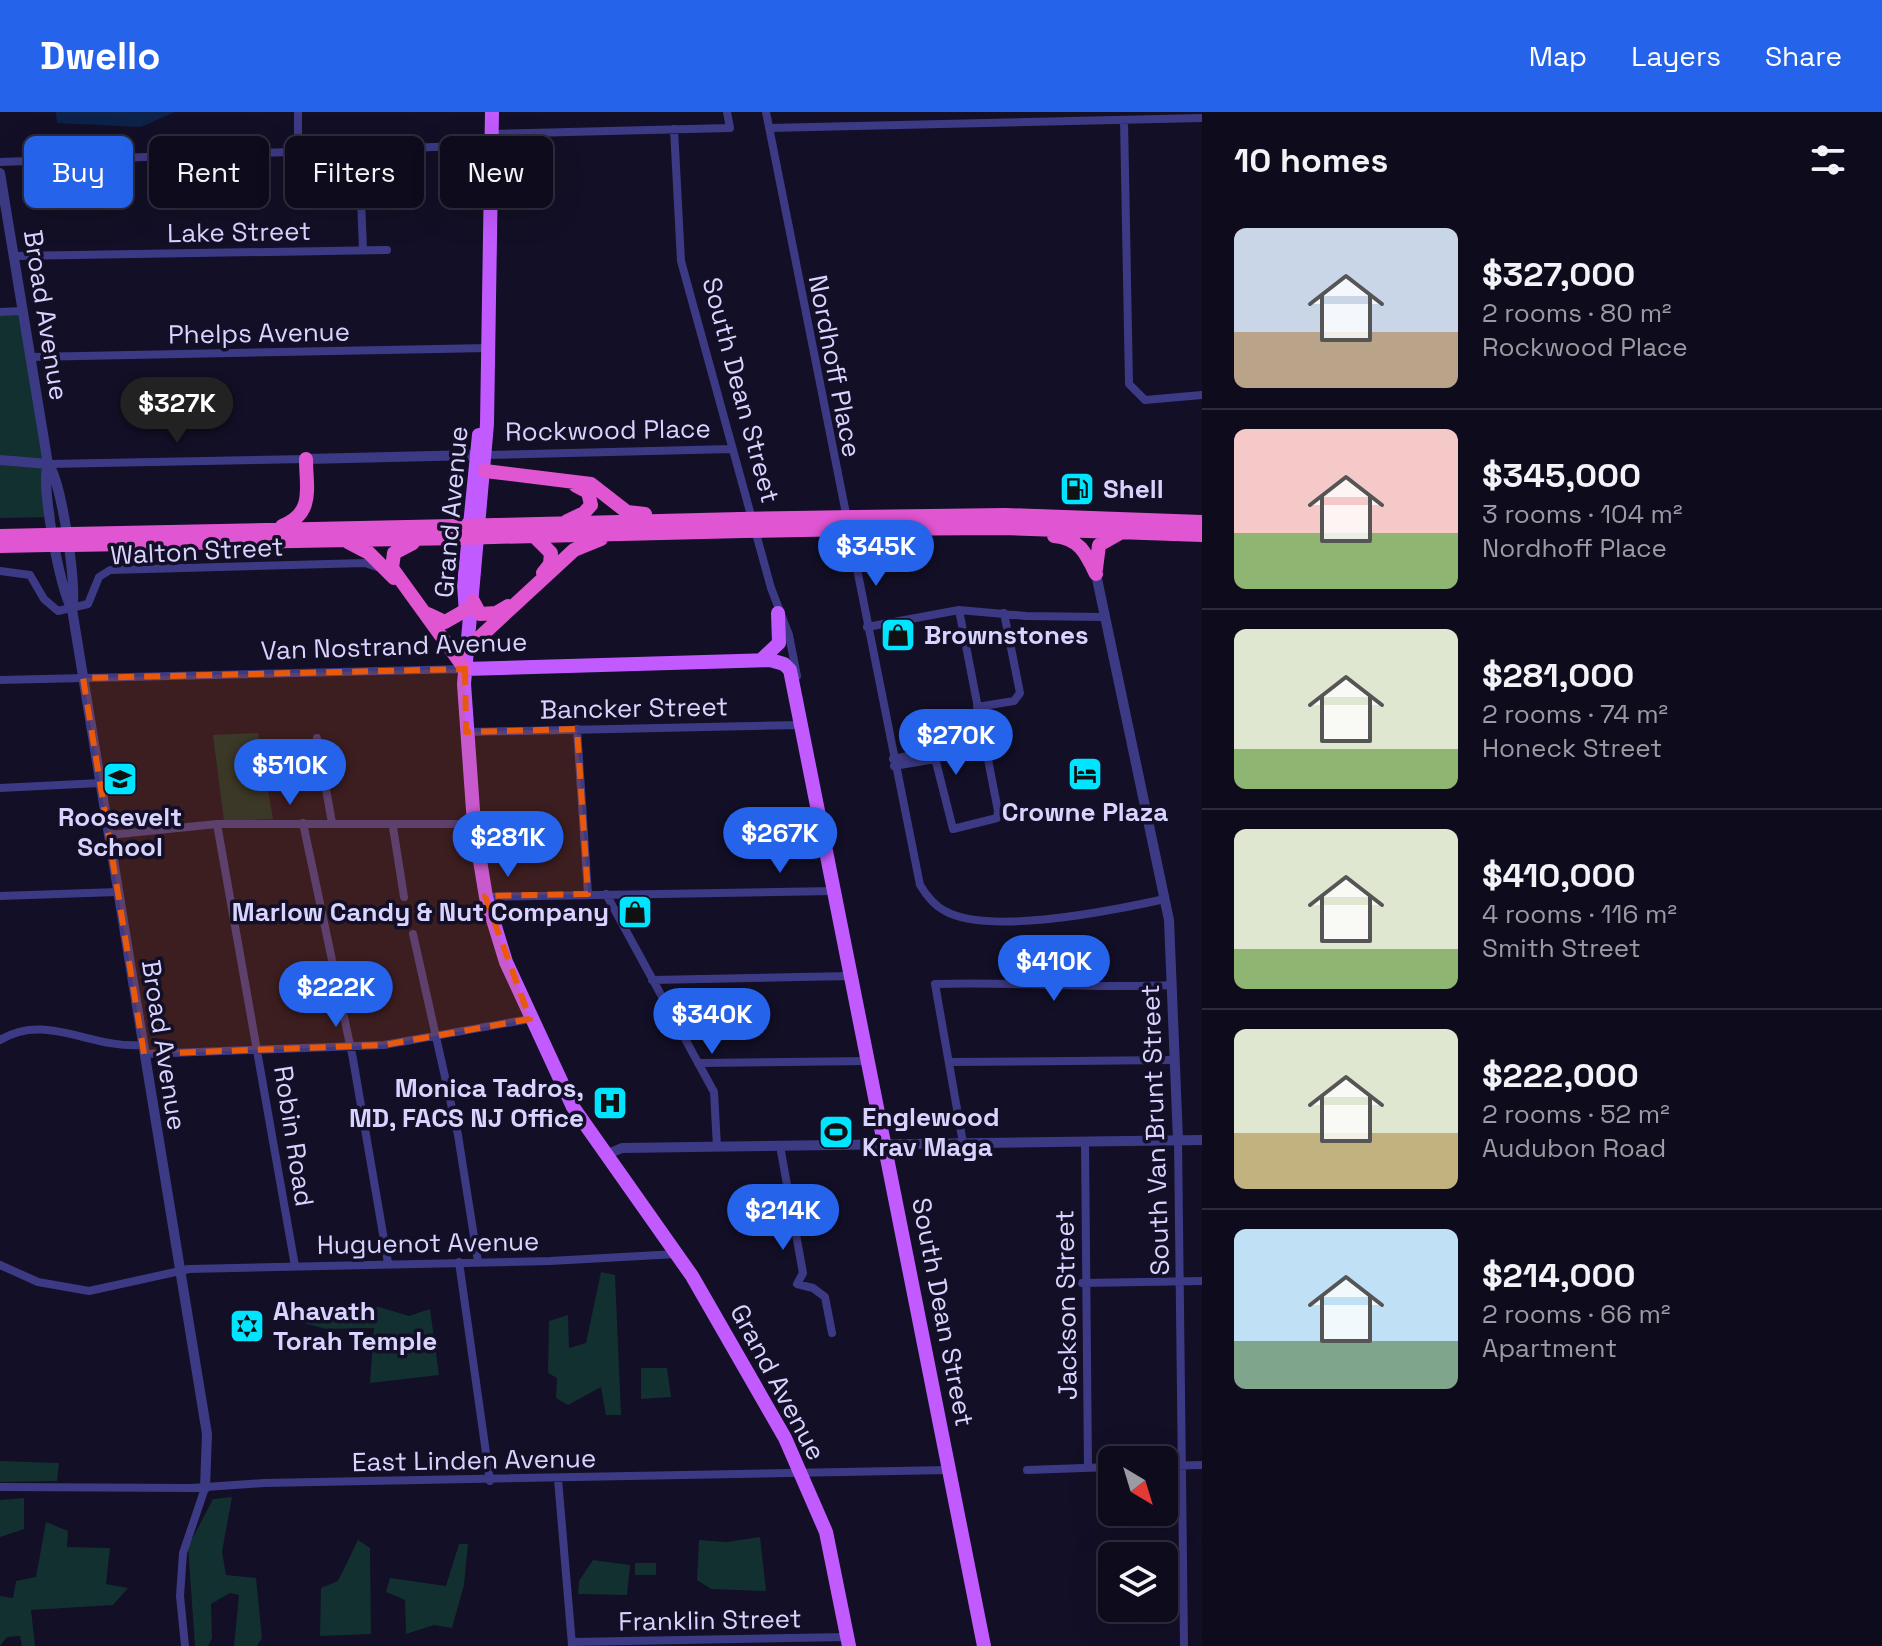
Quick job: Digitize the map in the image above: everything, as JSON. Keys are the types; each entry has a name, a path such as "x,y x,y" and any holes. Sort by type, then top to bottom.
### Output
{"highway":[{"path":"306,459 306,496 313,518 327,528"},
{"path":"485,471 597,487 627,512 742,525"},
{"path":"561,523 584,513 591,505 588,492 571,483"},
{"path":"271,530 298,519 306,496"},
{"path":"1162,520 1202,514"},
{"path":"495,531 533,536 619,534 742,525 1006,515 1202,522"},
{"path":"72,540 327,528 457,532 561,523 688,521"},
{"path":"856,523 1202,535"},
{"path":"1003,528 1071,539 1083,549 1096,574"},
{"path":"1096,574 1099,545 1124,531"},
{"path":"401,583 391,563 394,553 457,532"},
{"path":"467,649 512,604 578,547 619,534"},
{"path":"0,536 47,540 429,539"},
{"path":"533,536 545,544 551,556 548,567 535,583"},
{"path":"0,546 47,540"},
{"path":"344,540 365,550 401,583 425,611 465,669"},
{"path":"425,611 445,622 469,610 480,614 496,613 512,604"}],"main road":[{"name":"Grand Avenue","path":"492,112 492,136"},
{"name":"Grand Avenue","path":"469,610 464,585 486,407 491,208"},
{"name":"Grand Avenue","path":"481,455 485,471 469,610 465,669 466,732 474,824 486,897 498,942 530,1019 573,1107 677,1254 767,1404 802,1474 826,1532 848,1641"},
{"path":"760,660 779,643 778,613"},
{"name":"Van Nostrand Avenue","path":"465,669 760,660 787,666"},
{"name":"South Dean Street","path":"787,666 798,705 984,1646"}],"street":[{"path":"298,112 298,136"},
{"path":"547,136 730,128 727,112"},
{"name":"Nordhoff Place","path":"766,112 915,874 927,896 946,912 982,920 1059,919 1165,899"},
{"path":"769,128 1202,118"},
{"path":"1124,120 1128,381 1132,391 1145,400 1202,395"},
{"name":"South Dean Street","path":"674,129 681,261 778,613 789,635 797,669 798,705"},
{"path":"0,162 285,152"},
{"name":"Broad Avenue","path":"0,173 48,464 54,472 65,534 74,595 72,609 207,1434 205,1488"},
{"path":"361,208 363,250"},
{"path":"789,238 801,237"},
{"name":"Lake Street","path":"13,256 387,250"},
{"path":"0,312 21,311"},
{"name":"Phelps Avenue","path":"30,357 489,348"},
{"name":"Rockwood Place","path":"0,460 48,464 732,449"},
{"name":"Walton Street","path":"72,609 88,604 99,577 110,570 365,563 387,572"},
{"path":"0,571 27,573 44,599 58,611 72,609"},
{"name":"South Van Brunt Street","path":"1096,574 1171,938 1181,1282 1184,1646"},
{"path":"959,610 997,818 974,826 951,828 934,755 942,736 980,725"},
{"path":"867,627 959,610 1105,617"},
{"path":"977,707 1014,701 1020,693 1004,613"},
{"name":"Van Nostrand Avenue","path":"0,680 465,669"},
{"name":"Bancker Street","path":"466,732 802,725"},
{"path":"577,729 588,894"},
{"path":"317,738 332,823"},
{"path":"893,763 934,755"},
{"path":"0,788 100,783"},
{"path":"303,823 350,1045 388,1263"},
{"path":"109,835 217,824 332,823 393,827 474,824"},
{"name":"Robin Road","path":"217,824 295,1266"},
{"path":"393,827 404,897"},
{"path":"486,897 835,890"},
{"path":"0,896 117,892"},
{"path":"606,894 716,1099 717,1147"},
{"path":"413,934 458,1135 478,1262"},
{"path":"652,980 852,976"},
{"path":"958,1143 949,1062 935,984 1016,981 1063,988 1172,985"},
{"path":"0,1040 15,1032 39,1028 107,1045 143,1049 259,1050 384,1045 436,1039 530,1019"},
{"path":"949,1062 1175,1060"},
{"path":"698,1063 869,1061"},
{"path":"605,1155 622,1148 1202,1140"},
{"name":"Jackson Street","path":"1085,1142 1088,1468"},
{"path":"780,1146 803,1273 797,1284 813,1288 825,1297 832,1333"},
{"name":"Huguenot Avenue","path":"0,1265 24,1277 75,1291 100,1289 179,1271 677,1254"},
{"path":"459,1262 490,1481"},
{"path":"1084,1283 1202,1281"},
{"path":"1178,1465 1202,1465"},
{"path":"1027,1470 1098,1468"},
{"name":"East Linden Avenue","path":"0,1487 205,1488 264,1483 949,1470"},
{"path":"558,1479 572,1644"},
{"path":"185,1646 182,1560 205,1488"},
{"name":"Franklin Street","path":"572,1644 848,1641"}],"highlighted area":[{"path":"465,669 466,732 577,729 588,894 485,896 530,1019 384,1045 144,1054 83,678"}],"green space":[{"path":"21,311 55,517 0,518 0,312"},
{"path":"258,733 273,819 224,821 213,735"},
{"path":"601,1272 615,1275 621,1415 606,1415 601,1387 568,1405 556,1398 557,1378 548,1373 549,1321 568,1315 569,1348 586,1343"},
{"path":"379,1307 409,1316 430,1309 439,1375 370,1383 374,1328 326,1329 299,1322 341,1310"},
{"path":"641,1368 667,1368 671,1397 641,1399"},
{"path":"0,1461 59,1463 57,1481 0,1482"},
{"path":"232,1497 222,1552 226,1575 256,1578 262,1638 257,1646 234,1646 239,1595 230,1593 211,1604 212,1638 208,1646 195,1646 188,1547 213,1499"},
{"path":"24,1498 24,1529 0,1537 0,1500"},
{"path":"46,1522 68,1531 67,1547 110,1548 106,1584 128,1588 113,1605 31,1610 35,1646 22,1646 20,1636 7,1637 0,1646 0,1596 13,1598 16,1581 36,1577"},
{"path":"760,1537 766,1591 711,1589 697,1580 699,1540 727,1542"},
{"path":"358,1540 370,1548 371,1634 320,1636 321,1588 338,1581"},
{"path":"459,1544 468,1544 464,1585 452,1628 434,1625 406,1634 405,1600 386,1592 390,1578 446,1586"},
{"path":"593,1560 630,1565 627,1595 578,1594 579,1581"},
{"path":"635,1563 656,1563 656,1575 635,1575"}],"water":[{"path":"56,112 175,112 141,127 57,123"}],"place":[{"name":"Shell","path":"1077,489"},
{"name":"Brownstones","path":"898,635"},
{"name":"Crowne Plaza","path":"1085,774"},
{"name":"Roosevelt School","path":"120,779"},
{"name":"Marlow Candy & Nut Company","path":"635,912"},
{"name":"Monica Tadros, MD, FACS NJ Office","path":"610,1103"},
{"name":"Englewood Krav Maga","path":"836,1132"},
{"name":"Ahavath Torah Temple","path":"247,1326"}]}
